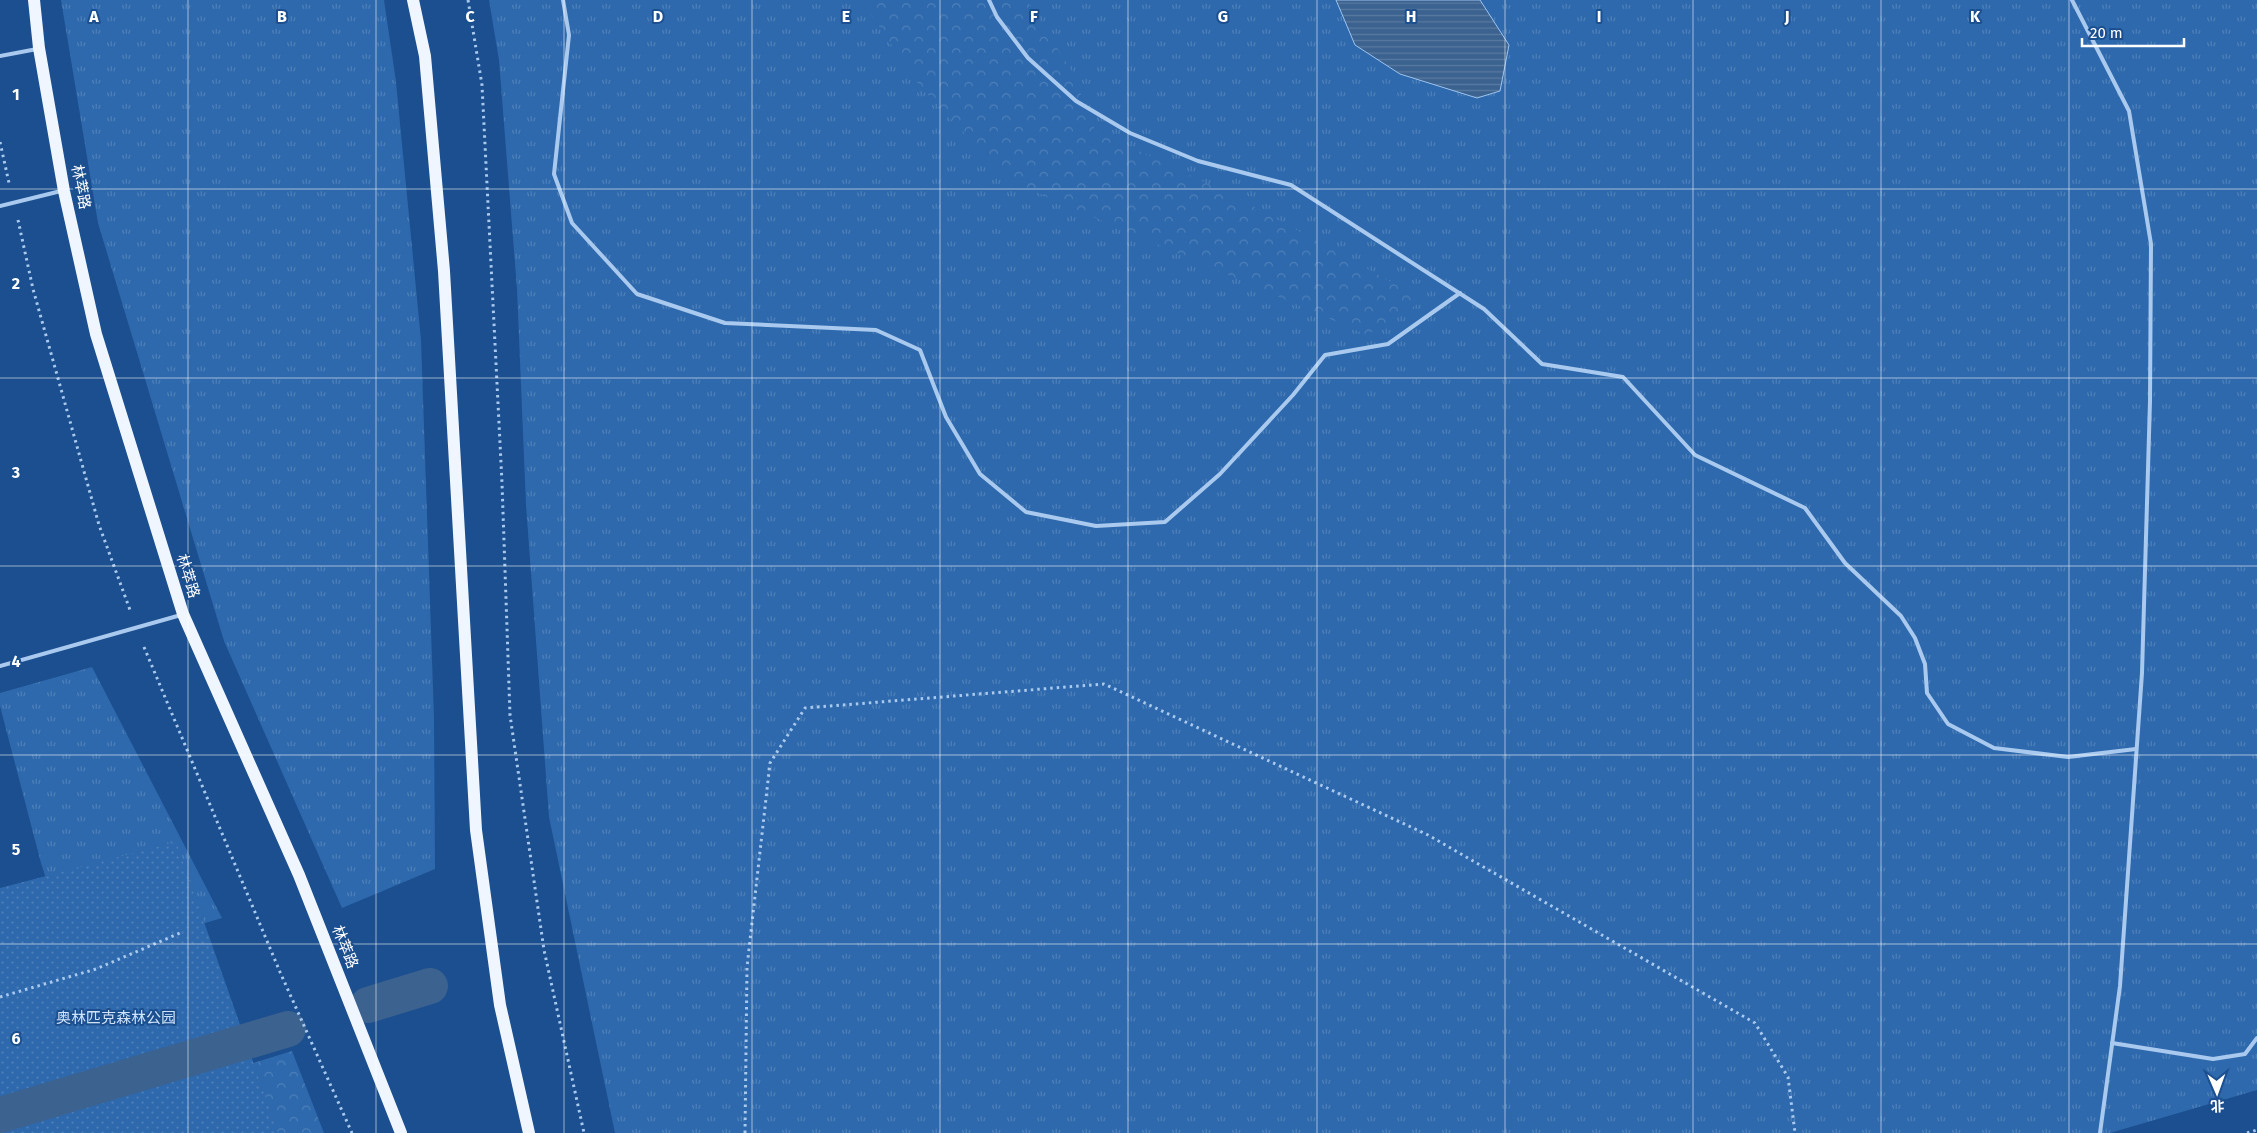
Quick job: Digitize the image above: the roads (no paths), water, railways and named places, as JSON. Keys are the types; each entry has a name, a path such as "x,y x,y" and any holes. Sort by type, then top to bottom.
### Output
{"main road":[{"name":"林萃路","path":"34,0 39,48 64,191 96,334 183,614 299,875 401,1133"},
{"path":"413,0 425,56 444,271 476,830 500,1005 529,1133"}],"lane":[{"path":"563,0 569,35 554,174 572,223 637,294 725,323 876,330 920,350 946,417 980,474 1026,512 1096,526 1165,522 1220,474 1293,395 1325,355 1388,344 1460,293"},
{"path":"990,0 997,17 1028,58 1076,101 1130,133 1198,161 1291,184 1484,310 1542,364 1623,377 1695,455 1805,508 1845,563 1901,616 1916,638 1925,664 1927,692 1948,724 1994,748 2068,758 2136,749"},
{"path":"2072,0 2129,111 2151,244 2149,440 2142,673 2120,986 2100,1133"},
{"path":"0,56 39,48"},
{"path":"0,206 64,191"},
{"path":"0,666 183,614"},
{"path":"2112,1043 2213,1059 2245,1054 2257,1038"}],"waterway":[{"path":"368,1005 430,986"},
{"path":"0,1115 288,1029"}],"park label":[{"name":"奥林匹克森林公园","path":"116,1018"}]}
